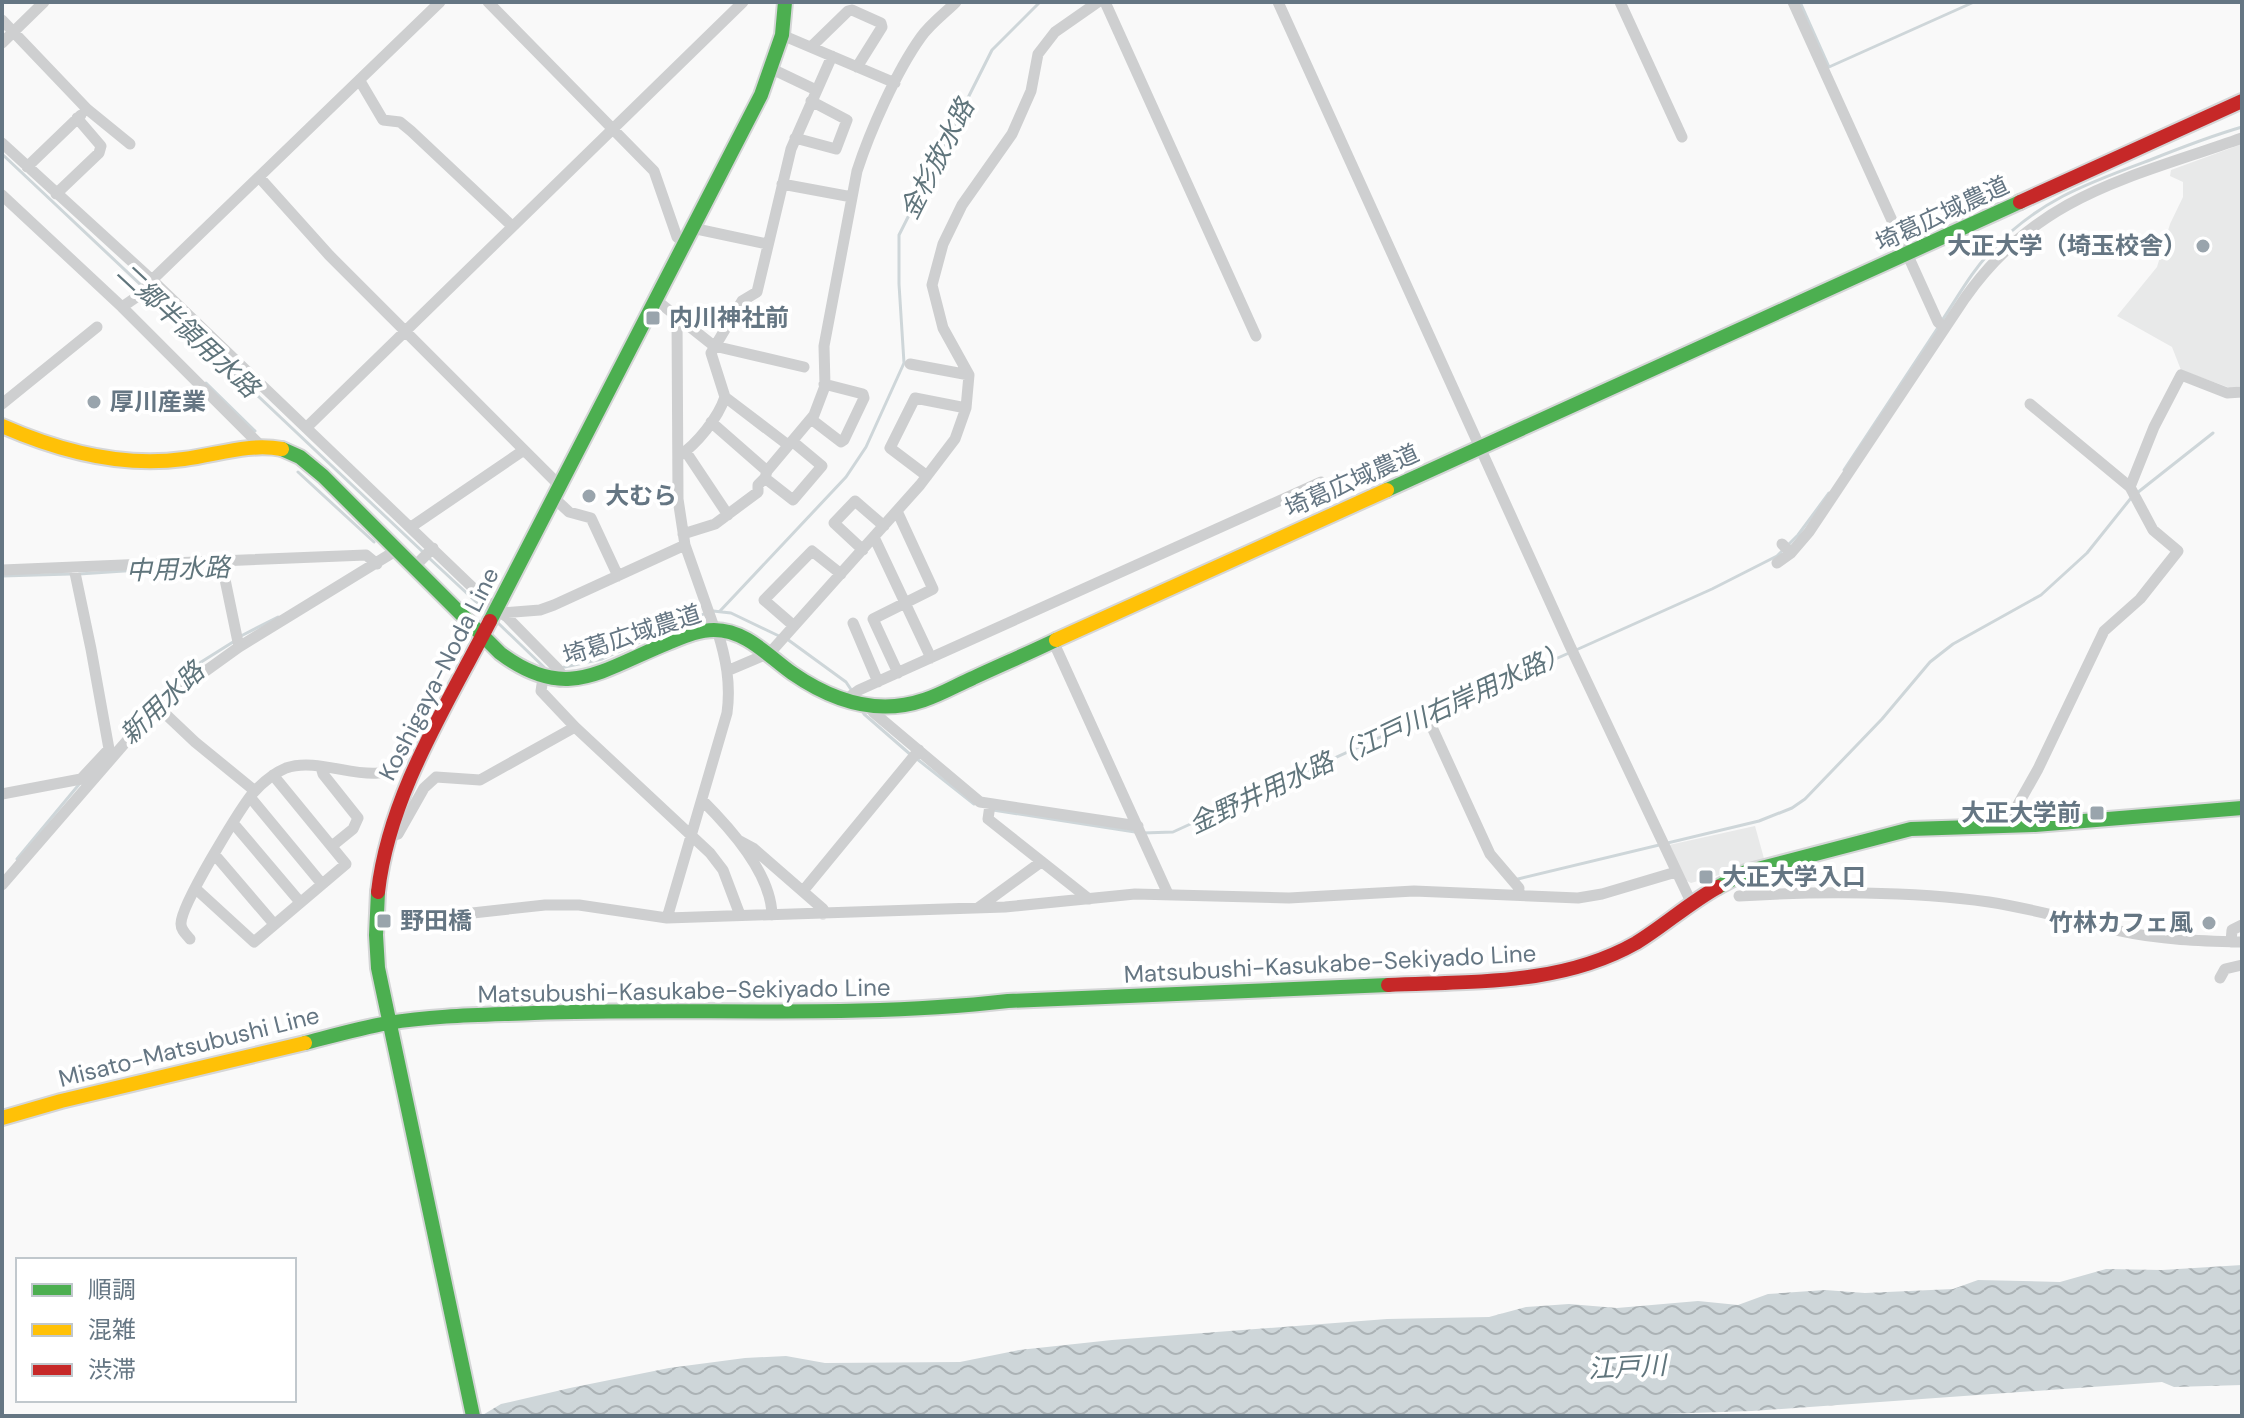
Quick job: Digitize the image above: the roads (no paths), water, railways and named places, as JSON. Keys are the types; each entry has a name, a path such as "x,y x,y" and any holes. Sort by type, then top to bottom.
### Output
{"main road":[{"name":"Koshigaya-Noda Line","path":"473,1416 378,968 375,916 387,836 430,737 481,637 499,611 772,69 782,35 785,2"},
{"name":"埼葛広域農道","path":"262,447 280,449 306,461 397,550 424,557 481,637 517,666 543,678 560,682 581,678 713,622 767,654 810,687 830,698 853,696 873,706 922,701 2242,101"},
{"path":"2,426 75,453 126,461 176,461 262,447"},
{"name":"Matsubushi-Kasukabe-Sekiyado Line","path":"390,1029 468,1016 596,1011 865,1012 1008,1001 1525,979 1579,968 1609,956 1637,942 1691,902 1746,872 1889,833 1911,829 2006,826 2242,808"},
{"name":"Misato-Matsubushi Line","path":"2,1118 61,1101 390,1029"}],"street":[{"path":"2,43 44,2"},
{"path":"122,307 138,296 440,2"},
{"path":"488,2 654,171 677,237 685,243"},
{"path":"307,427 743,2"},
{"path":"499,611 540,610 618,576 715,524 758,492 758,485 811,419 824,384 824,346 863,152 895,83 922,36 956,2"},
{"path":"727,671 767,654 884,526 955,439 966,408 969,375 943,328 932,285 943,244 962,205 1012,134 1031,91 1038,54 1055,32 1098,2"},
{"path":"1105,2 1256,336"},
{"path":"1278,2 1572,652 1691,902"},
{"path":"1620,2 1682,137"},
{"path":"1793,2 1942,325"},
{"path":"811,47 852,10 881,23 882,27 857,67"},
{"path":"2,20 87,109 130,144"},
{"path":"782,35 895,83"},
{"path":"711,422 793,500 822,466 725,397 711,353 742,301 757,292 795,138 832,56"},
{"path":"772,69 847,120 836,149 795,138"},
{"path":"360,81 383,120 400,122 411,131 512,226"},
{"path":"27,167 87,109"},
{"path":"56,194 99,153 101,146 77,118"},
{"path":"1777,563 1786,548 1809,532 1942,325 1992,262 2026,231 2085,195 2242,138"},
{"path":"2,143 152,280 411,527 424,557 499,611 557,668 562,675 560,682"},
{"path":"259,177 329,255 524,450 569,512 591,518 618,576"},
{"path":"782,184 852,197"},
{"path":"2,195 122,307 262,447"},
{"path":"692,228 767,244"},
{"path":"656,300 714,346 804,367"},
{"path":"667,918 730,694 713,622 684,539 678,499 682,454 677,316"},
{"path":"2,404 97,327"},
{"path":"910,364 969,375"},
{"path":"2133,493 2154,427 2181,375 2227,393 2242,392"},
{"path":"811,419 841,442 864,398 863,394 824,384"},
{"path":"682,454 711,422 725,397"},
{"path":"927,476 890,448 915,398 966,408"},
{"path":"2006,826 2038,769 2104,631 2140,599 2178,551 2153,530 2133,493 2030,404"},
{"path":"411,527 524,450"},
{"path":"682,454 728,515"},
{"path":"853,696 1321,482"},
{"path":"863,550 834,523 855,501 884,526"},
{"path":"897,511 933,589 873,619 898,673"},
{"path":"874,537 931,658"},
{"path":"2,794 81,779 157,706 239,647 397,550"},
{"path":"794,626 764,600 812,551 841,574"},
{"path":"2,570 366,555 377,564"},
{"path":"221,560 239,647"},
{"path":"74,568 111,752"},
{"path":"853,623 878,682"},
{"path":"1053,641 1168,894"},
{"path":"543,678 541,691 575,727 692,835 723,870 740,915"},
{"path":"157,706 252,794 322,884"},
{"path":"873,706 873,712 915,754 990,808 1140,831"},
{"path":"1427,716 1490,854 1519,888 1518,895"},
{"path":"387,836 398,834 424,788 436,777 480,780 575,727"},
{"path":"190,939 181,923 196,889 252,794 273,775 300,766 377,774 396,768 416,731 430,737"},
{"path":"2,885 111,752"},
{"path":"803,891 915,754"},
{"path":"321,767 323,774 358,818 353,829 332,846"},
{"path":"196,889 254,942 346,864 273,775"},
{"path":"702,800 740,841 765,890 772,915"},
{"path":"990,808 988,819 1089,899"},
{"path":"233,823 300,902"},
{"path":"740,841 753,848 803,891 823,909 823,914"},
{"path":"215,855 274,924"},
{"path":"978,908 1041,862"},
{"path":"418,919 545,905 579,905 667,918 978,908 1168,894 1289,898 1414,891 1578,898 1676,872"},
{"path":"765,890 782,873"},
{"path":"1739,896 1799,893 1956,898 2042,911 2122,932 2196,941 2236,942 2232,930 2242,925"},
{"path":"2220,978 2225,969 2242,965"}],"water":[{"name":"江戸川","path":"2242,1265 2242,1385 2174,1387 2162,1382 1752,1411 1603,1416 481,1416 501,1404 570,1388 669,1368 745,1358 786,1356 825,1363 960,1362 1019,1350 1112,1340 1387,1319 1489,1317 1526,1307 1569,1304 1617,1308 1698,1301 1738,1305 1768,1294 1825,1290 1865,1293 1953,1289 1978,1280 2060,1282 2106,1269 2162,1270"}],"waterway":[{"name":"金杉放水路","path":"720,611 846,477 866,447 904,363 899,235 992,50 1040,2"},
{"path":"1800,2 1829,67 1974,2"},
{"name":"金野井用水路（江戸川右岸用水路）","path":"1943,319 1992,250 2046,206 2106,177 2242,127"},
{"name":"二郷半領用水路","path":"2,154 142,286"},
{"name":"二郷半領用水路","path":"147,291 424,553"},
{"name":"金野井用水路（江戸川右岸用水路）","path":"1844,470 1939,326"},
{"path":"206,383 255,431"},
{"path":"2137,493 2213,433"},
{"path":"298,472 374,542"},
{"name":"金野井用水路（江戸川右岸用水路）","path":"1576,650 1777,556 1798,535 1829,493"},
{"path":"1518,879 1759,821 1792,808 1805,799 1882,719 1930,662 1953,644 2041,595 2087,553 2131,498"},
{"name":"金野井用水路（江戸川右岸用水路）","path":"429,558 488,613"},
{"name":"中用水路","path":"79,574 139,570"},
{"name":"中用水路","path":"2,576 71,574"},
{"name":"金野井用水路（江戸川右岸用水路）","path":"713,611 731,613 779,636"},
{"name":"金野井用水路（江戸川右岸用水路）","path":"560,668 602,659 706,613"},
{"name":"新用水路","path":"239,637 278,617"},
{"name":"金野井用水路（江戸川右岸用水路）","path":"496,621 548,671 553,670"},
{"name":"金野井用水路（江戸川右岸用水路）","path":"787,639 846,682 852,691"},
{"name":"新用水路","path":"157,700 190,669 233,642"},
{"name":"金野井用水路（江戸川右岸用水路）","path":"1429,715 1569,653"},
{"name":"金野井用水路（江戸川右岸用水路）","path":"861,709 911,755"},
{"name":"金野井用水路（江戸川右岸用水路）","path":"1143,833 1173,832 1422,718"},
{"name":"金野井用水路（江戸川右岸用水路）","path":"917,759 974,804"},
{"name":"新用水路","path":"17,859 81,782"},
{"name":"金野井用水路（江戸川右岸用水路）","path":"993,810 1135,832"}],"place":[{"name":"大正大学（埼玉校舎）","path":"2203,246"},
{"name":"内川神社前","path":"653,318"},
{"name":"厚川産業","path":"94,402"},
{"name":"大むら","path":"589,496"},
{"name":"大正大学前","path":"2097,813"},
{"name":"大正大学入口","path":"1706,877"},
{"name":"野田橋","path":"384,921"},
{"name":"竹林カフェ風","path":"2209,923"}]}
